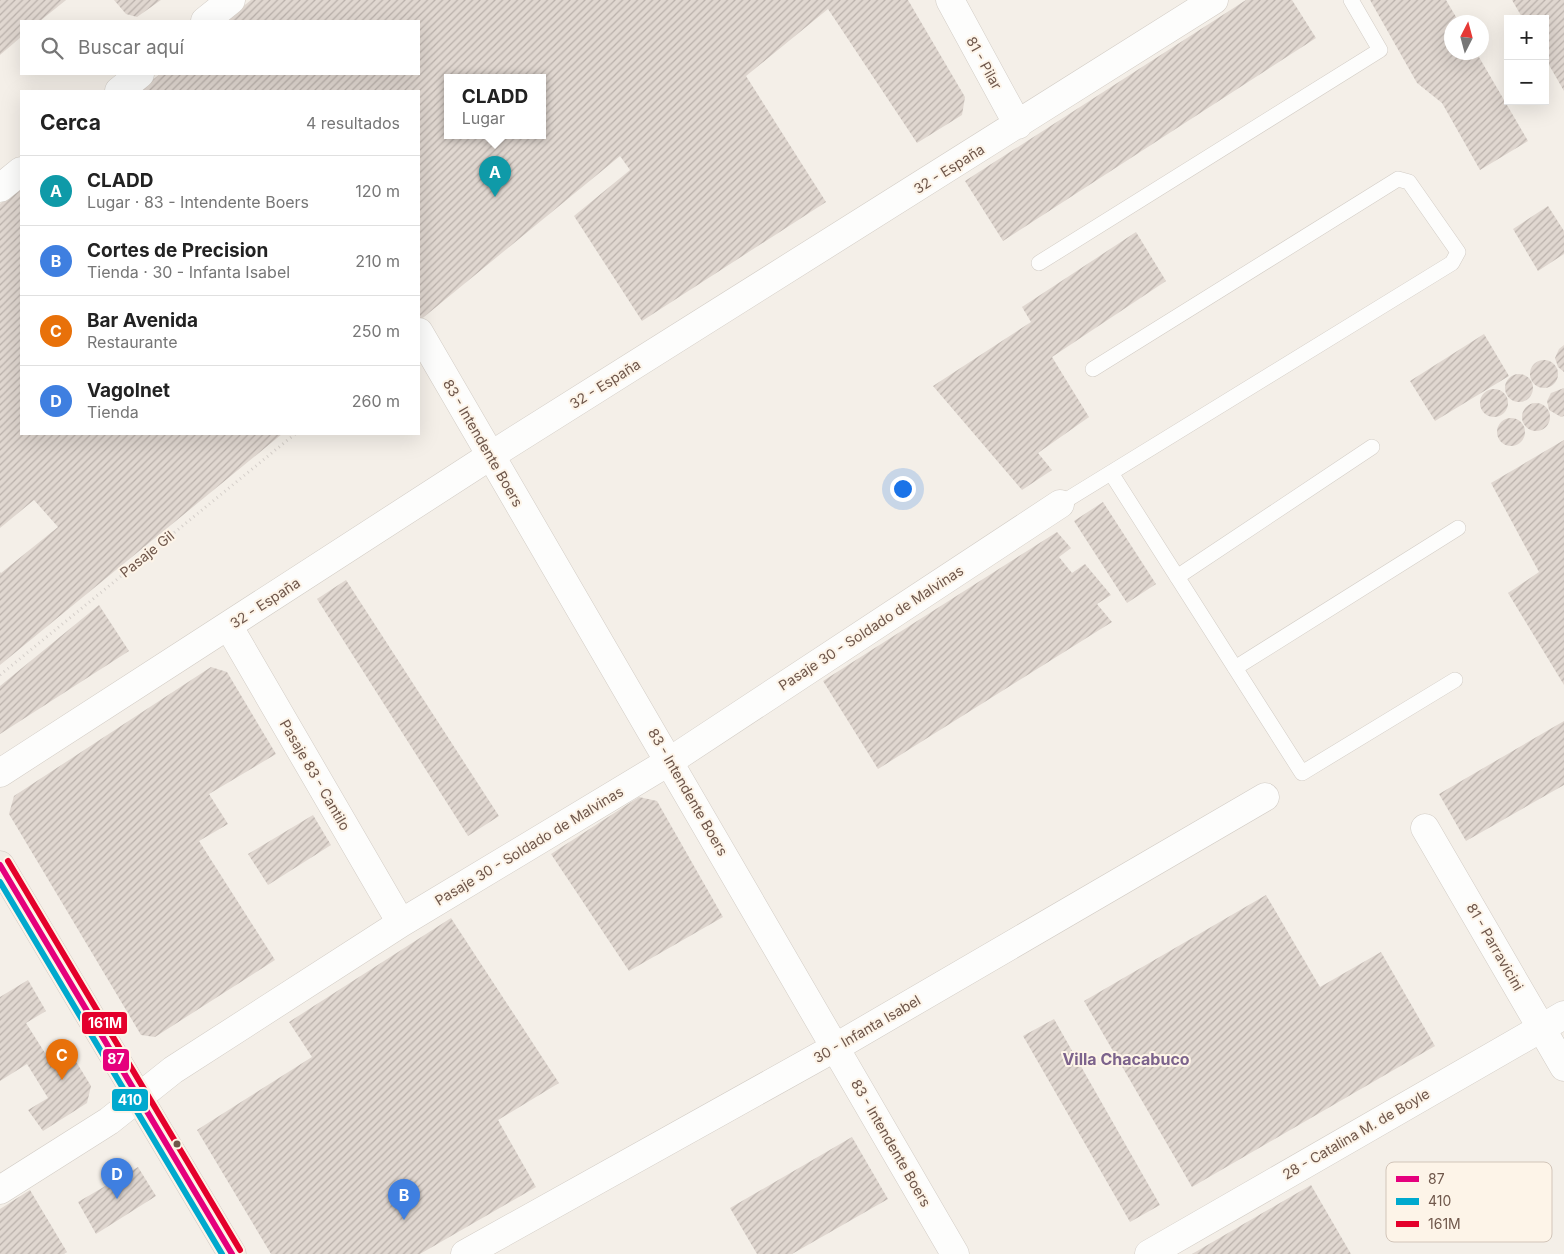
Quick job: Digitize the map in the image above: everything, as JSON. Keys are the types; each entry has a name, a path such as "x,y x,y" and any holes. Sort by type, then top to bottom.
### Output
{"main road":[{"path":"0,865 232,1254"}],"street":[{"path":"206,20 231,0"},
{"name":"81 - Pilar","path":"950,0 1018,125"},
{"name":"32 - España","path":"0,773 229,627 490,456 1214,0"},
{"path":"120,90 139,75"},
{"path":"0,188 20,172"},
{"name":"83 - Intendente Boers","path":"420,334 955,1254"},
{"name":"Pasaje 30 - Soldado de Malvinas","path":"0,1190 109,1121 173,1070 401,923 670,761 1060,504"},
{"name":"Pasaje 83 - Cantilo","path":"229,627 401,923"},
{"name":"30 - Infanta Isabel","path":"465,1254 836,1047 1265,797"},
{"name":"81 - Parravicini","path":"1425,828 1553,1021 1564,1067"},
{"name":"28 - Catalina M. de Boyle","path":"1149,1254 1553,1021"}],"lane":[{"path":"1039,263 1380,50 1351,0"},
{"path":"1060,504 1452,263 1458,252 1409,182 1398,178 1093,369"},
{"path":"1177,577 1372,447"},
{"path":"1111,473 1302,773 1455,680"},
{"path":"1235,668 1458,528"}],"path":[{"name":"Pasaje Gil","path":"0,675 294,435"}],"building":[{"path":"0,0 66,0 41,20 20,20 20,38 0,55"},
{"path":"114,0 161,0 137,17 126,14"},
{"path":"251,0 908,0 965,97 962,115 917,143 828,9 746,76 826,202 642,321 574,216 630,170 620,156 420,320 420,90 140,90 159,75 420,75 420,20 226,20"},
{"path":"1246,0 1292,0 1316,38 1003,241 965,181"},
{"path":"1370,0 1446,0 1455,15 1444,15 1444,60 1481,60 1504,100 1504,105 1507,105 1528,141 1480,170 1442,103 1417,83"},
{"path":"1512,0 1564,0 1564,91 1549,65 1549,15 1521,15"},
{"path":"20,188 20,435 281,435 0,665 0,572 58,527 34,500 0,528 0,204"},
{"path":"1548,206 1564,231 1564,254 1538,271 1513,229"},
{"path":"1136,232 1166,281 1052,357 1089,417 1038,453 1052,470 1022,490 933,386 1031,322 1022,307"},
{"path":"1484,334 1509,376 1435,421 1410,381"},
{"path":"1564,345 1564,372 1558,367 1555,358 1559,349"},
{"path":"1544,360 1554,364 1558,374 1554,384 1544,388 1534,384 1530,374 1534,364"},
{"path":"1519,374 1529,378 1533,388 1529,398 1519,402 1509,398 1505,388 1509,378"},
{"path":"1564,388 1564,416 1561,417 1549,410 1547,401 1551,393"},
{"path":"1494,389 1504,393 1508,403 1504,413 1494,417 1484,413 1480,403 1484,393"},
{"path":"1536,403 1546,407 1550,417 1546,427 1536,431 1526,427 1522,417 1526,407"},
{"path":"1511,418 1521,422 1525,432 1521,442 1511,446 1501,442 1497,432 1501,422"},
{"path":"1564,440 1564,685 1508,593 1539,572 1491,483"},
{"path":"1103,502 1156,584 1127,603 1074,521"},
{"path":"1057,532 1071,548 1059,557 1072,573 1085,564 1111,595 1097,604 1112,622 878,769 823,681"},
{"path":"346,580 499,816 468,836 317,599"},
{"path":"99,605 129,651 0,734 0,686"},
{"path":"211,667 227,672 276,754 209,794 228,824 199,841 275,960 155,1037 141,1035 9,814 14,796"},
{"path":"1564,721 1564,785 1466,841 1439,794"},
{"path":"639,797 657,801 723,917 629,971 551,854"},
{"path":"313,815 331,845 268,885 248,854"},
{"path":"1266,895 1320,987 1381,952 1435,1046 1192,1187 1084,1001"},
{"path":"451,918 559,1083 498,1120 536,1187 420,1254 271,1254 197,1130 312,1057 289,1022"},
{"path":"28,980 46,1011 26,1023 45,1053 64,1042 91,1086 87,1103 43,1131 28,1110 48,1098 27,1064 0,1081 0,997"},
{"path":"1054,1019 1160,1205 1130,1222 1023,1036"},
{"path":"852,1137 888,1199 792,1254 757,1254 730,1208"},
{"path":"138,1167 156,1196 96,1234 78,1202"},
{"path":"1311,1185 1351,1254 1192,1254 1247,1222"},
{"path":"30,1190 67,1252 64,1254 0,1254 0,1209"}],"transit line":[{"name":"161M","path":"8,861 240,1250"},
{"name":"87","path":"0,865 232,1254"},
{"name":"410","path":"0,882 222,1254"}],"place":[{"name":"CLADD","path":"495,197"},
{"name":"Bar Avenida","path":"62,1080"},
{"name":"Vagolnet","path":"117,1199"},
{"name":"Cortes de Precision","path":"404,1220"}],"district":[{"name":"Villa Chacabuco","path":"1126,1059"}]}
